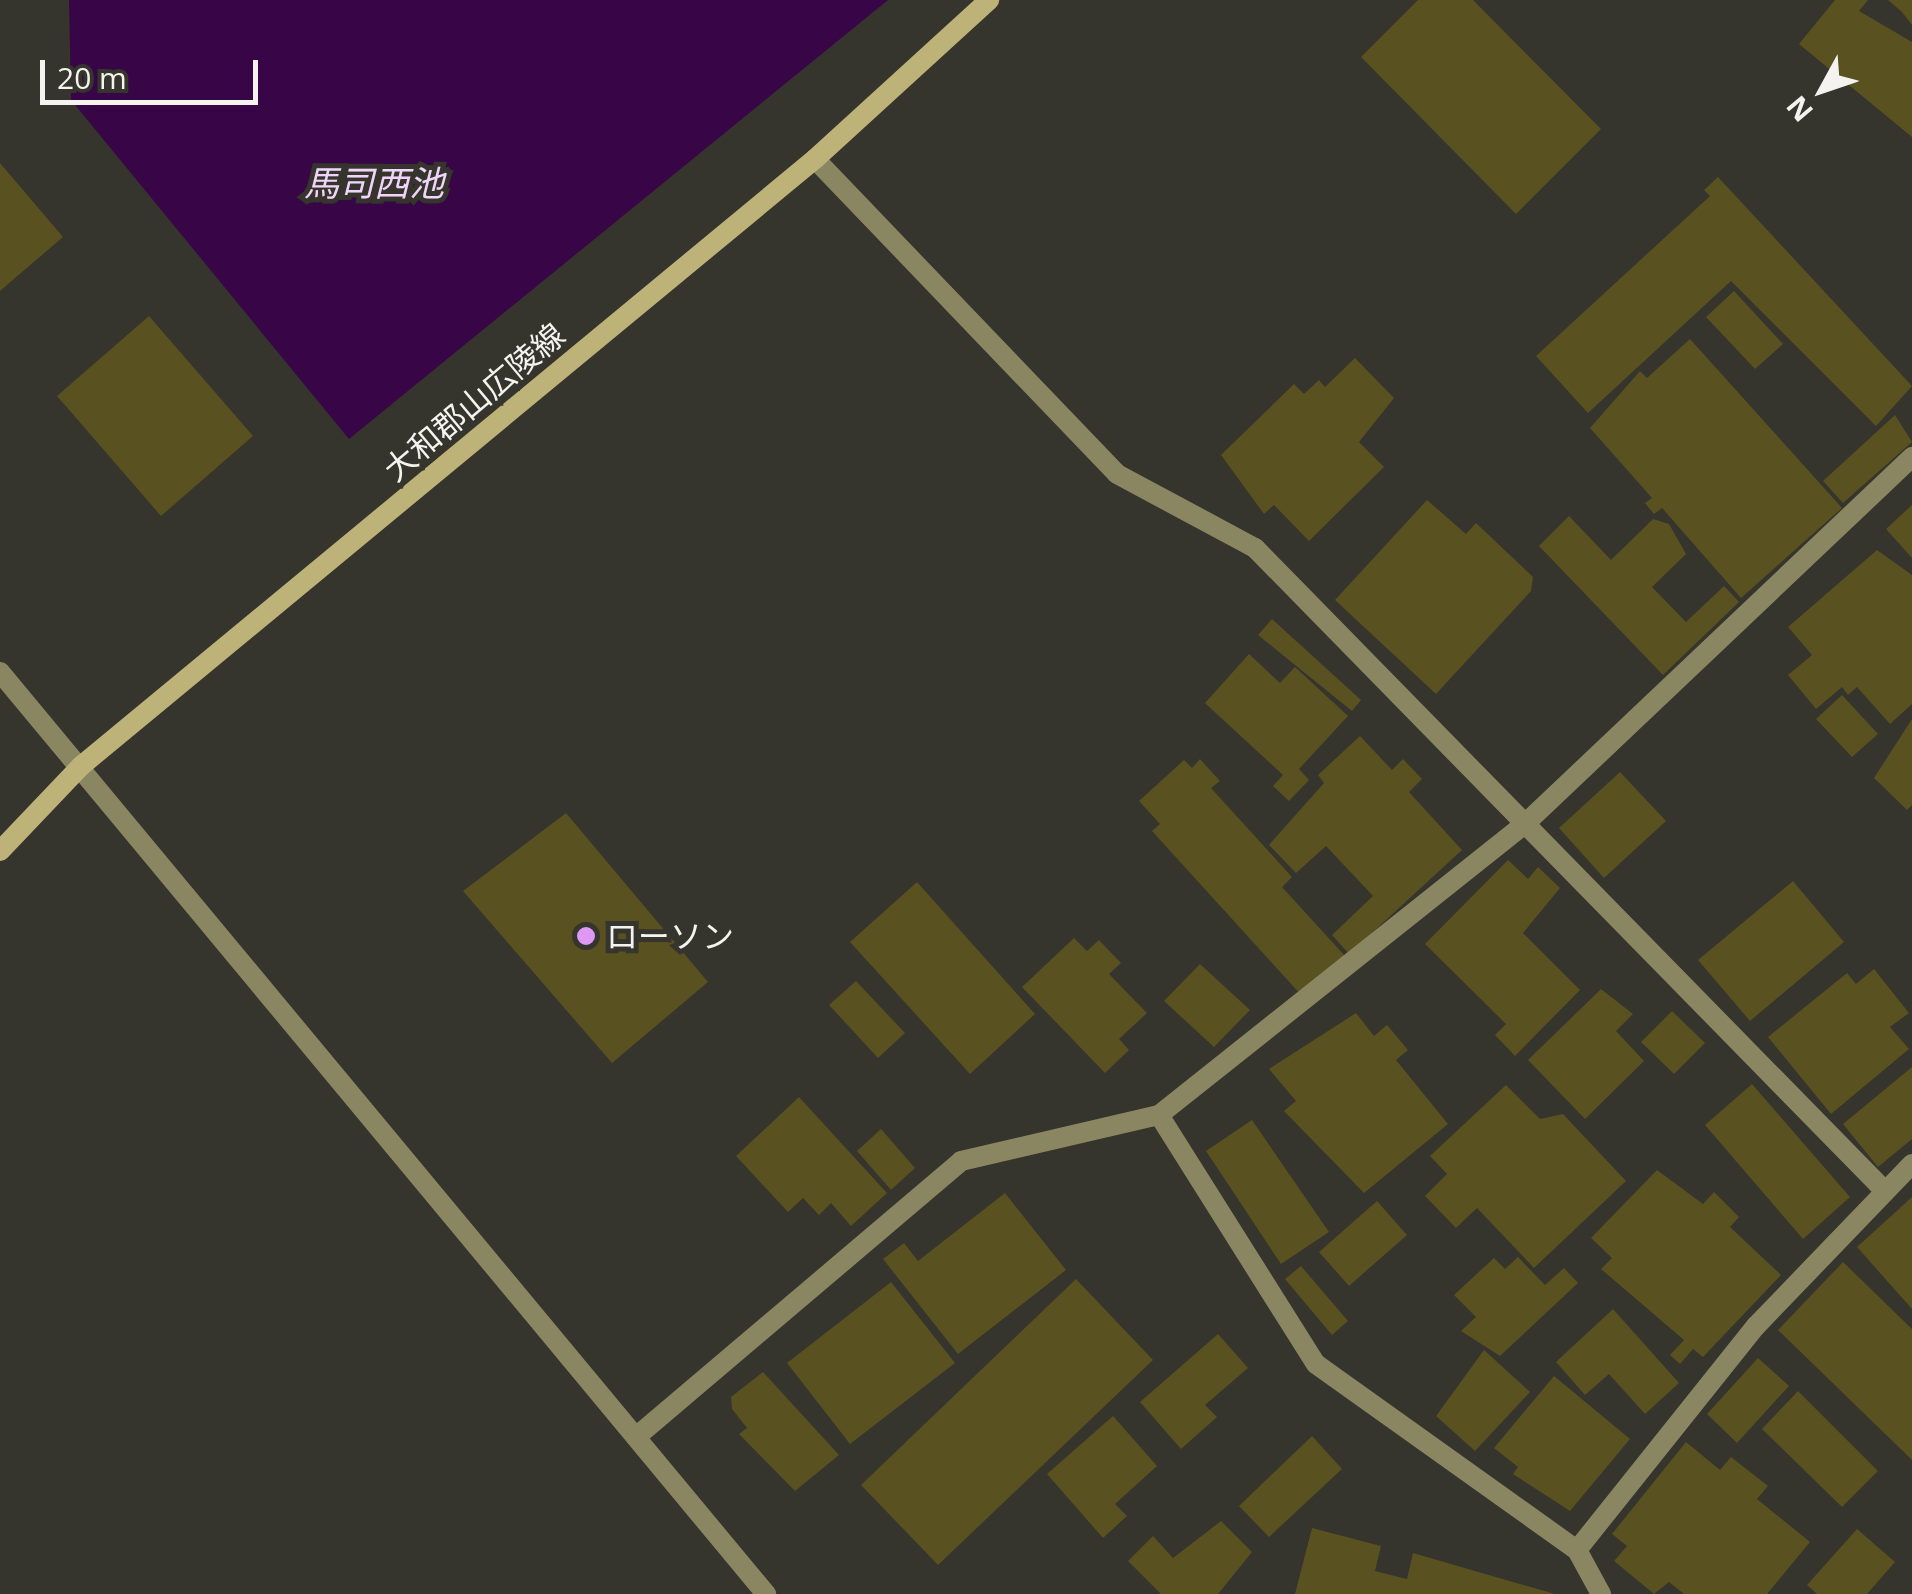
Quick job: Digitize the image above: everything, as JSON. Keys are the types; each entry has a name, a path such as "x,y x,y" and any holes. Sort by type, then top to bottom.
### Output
{"main road":[{"name":"大和郡山広陵線","path":"0,851 81,766 815,159 989,0"}],"street":[{"path":"815,159 1117,474 1255,548 1882,1188"},
{"path":"636,1437 961,1161 1159,1115 1527,822 1912,457"},
{"path":"0,672 766,1594"},
{"path":"1159,1115 1316,1364 1576,1550 1601,1594"},
{"path":"1576,1550 1756,1326 1882,1188 1912,1164"}],"water":[{"name":"馬司西池","path":"69,0 888,0 349,439 71,100"}],"building":[{"path":"1418,0 1473,0 1601,129 1516,214 1361,57"},
{"path":"1835,0 1868,0 1859,11 1912,42 1912,137 1799,44"},
{"path":"1888,0 1912,0 1912,25 1902,12"},
{"path":"0,163 63,237 0,291"},
{"path":"1718,177 1912,386 1876,426 1731,281 1588,413 1536,356 1710,196 1704,190"},
{"path":"1734,291 1783,344 1755,369 1706,317"},
{"path":"149,316 253,436 161,516 57,396"},
{"path":"1690,339 1842,508 1741,598 1662,508 1654,514 1645,503 1652,498 1590,428 1640,371 1647,378"},
{"path":"1355,358 1394,398 1359,442 1384,467 1309,541 1274,505 1264,514 1221,455 1294,384 1304,394 1319,380 1325,387"},
{"path":"1895,415 1912,442 1843,503 1823,481"},
{"path":"1427,500 1466,534 1476,523 1533,577 1531,591 1436,694 1335,600"},
{"path":"1912,505 1912,558 1886,529"},
{"path":"1569,516 1611,560 1653,519 1669,524 1686,554 1652,587 1686,622 1724,586 1739,602 1663,675 1539,546"},
{"path":"1877,550 1912,575 1912,704 1890,724 1857,687 1848,695 1842,687 1816,709 1788,675 1812,655 1788,627"},
{"path":"1272,619 1361,700 1352,711 1258,635"},
{"path":"1249,654 1280,683 1295,667 1348,716 1299,769 1309,780 1289,801 1273,786 1283,775 1205,703"},
{"path":"1842,695 1878,734 1852,757 1816,719"},
{"path":"1912,719 1912,805 1907,810 1874,778"},
{"path":"1360,736 1392,770 1403,759 1422,779 1409,792 1462,850 1349,954 1332,935 1373,896 1326,846 1296,873 1269,845 1324,783 1318,775"},
{"path":"1200,759 1220,781 1211,788 1292,877 1282,887 1345,956 1302,996 1152,831 1160,824 1139,801 1184,760 1192,768"},
{"path":"1620,772 1666,821 1604,878 1559,828"},
{"name":"ローソン","path":"566,813 708,982 612,1063 463,891"},
{"path":"1508,860 1528,879 1538,867 1560,888 1523,933 1580,990 1515,1056 1495,1035 1506,1024 1425,944"},
{"path":"1793,881 1844,942 1750,1021 1698,960"},
{"path":"917,882 1035,1014 970,1074 850,942"},
{"path":"1074,938 1087,951 1099,940 1121,963 1109,974 1147,1013 1119,1039 1129,1050 1105,1073 1022,987"},
{"path":"1200,964 1250,1010 1214,1047 1164,1001"},
{"path":"1874,969 1909,1013 1890,1027 1909,1049 1831,1114 1768,1037 1847,973 1856,984"},
{"path":"856,981 905,1033 878,1058 829,1005"},
{"path":"1601,989 1633,1014 1616,1031 1644,1061 1585,1119 1528,1060"},
{"path":"1672,1011 1705,1043 1674,1074 1641,1042"},
{"path":"1356,1013 1374,1036 1387,1025 1408,1050 1396,1060 1448,1124 1364,1193 1284,1111 1296,1101 1269,1069"},
{"path":"1912,1067 1912,1139 1878,1167 1843,1124"},
{"path":"1752,1084 1850,1197 1803,1239 1705,1125"},
{"path":"1506,1085 1540,1119 1563,1114 1626,1181 1534,1268 1477,1208 1456,1228 1425,1196 1447,1174 1430,1156"},
{"path":"799,1097 887,1193 851,1226 831,1203 819,1215 803,1198 788,1212 736,1156"},
{"path":"1252,1120 1329,1232 1281,1264 1206,1151"},
{"path":"881,1129 915,1168 891,1190 857,1151"},
{"path":"1657,1170 1703,1204 1714,1192 1739,1217 1730,1227 1781,1275 1703,1357 1693,1349 1680,1364 1670,1355 1684,1340 1601,1269 1612,1258 1591,1238"},
{"path":"1005,1193 1066,1270 958,1354 883,1259 904,1243 918,1261"},
{"path":"1912,1197 1912,1309 1857,1247"},
{"path":"1377,1201 1407,1235 1349,1286 1319,1252"},
{"path":"1518,1257 1545,1285 1564,1268 1578,1283 1500,1356 1461,1331 1476,1317 1454,1295 1494,1258 1505,1269"},
{"path":"1843,1262 1912,1329 1912,1460 1778,1330"},
{"path":"1301,1266 1348,1321 1332,1335 1285,1279"},
{"path":"1076,1279 1153,1360 938,1565 861,1485"},
{"path":"891,1282 955,1363 850,1444 787,1363"},
{"path":"1613,1309 1679,1383 1645,1414 1609,1374 1585,1395 1556,1362"},
{"path":"1218,1334 1248,1368 1205,1405 1217,1417 1181,1449 1140,1402"},
{"path":"1484,1350 1530,1392 1475,1451 1436,1416"},
{"path":"1758,1358 1789,1386 1737,1443 1707,1414"},
{"path":"763,1372 839,1455 795,1491 739,1434 747,1428 732,1409 731,1397"},
{"path":"1554,1376 1630,1439 1570,1511 1513,1474 1518,1467 1494,1448"},
{"path":"1798,1391 1878,1471 1842,1507 1762,1429"},
{"path":"1113,1416 1157,1466 1115,1504 1127,1516 1103,1538 1047,1474"},
{"path":"1312,1436 1342,1469 1269,1537 1239,1506"},
{"path":"1686,1442 1720,1470 1731,1457 1768,1486 1757,1499 1810,1542 1767,1594 1684,1594 1669,1582 1654,1594 1614,1561 1627,1546 1612,1534"},
{"path":"1221,1521 1252,1552 1218,1594 1161,1594 1128,1561 1153,1536 1173,1558"},
{"path":"1312,1528 1381,1546 1375,1571 1407,1579 1413,1553 1555,1594 1295,1594"},
{"path":"1857,1529 1895,1562 1867,1594 1817,1594 1807,1585"}],"place":[{"name":"ローソン","path":"586,936"}]}
